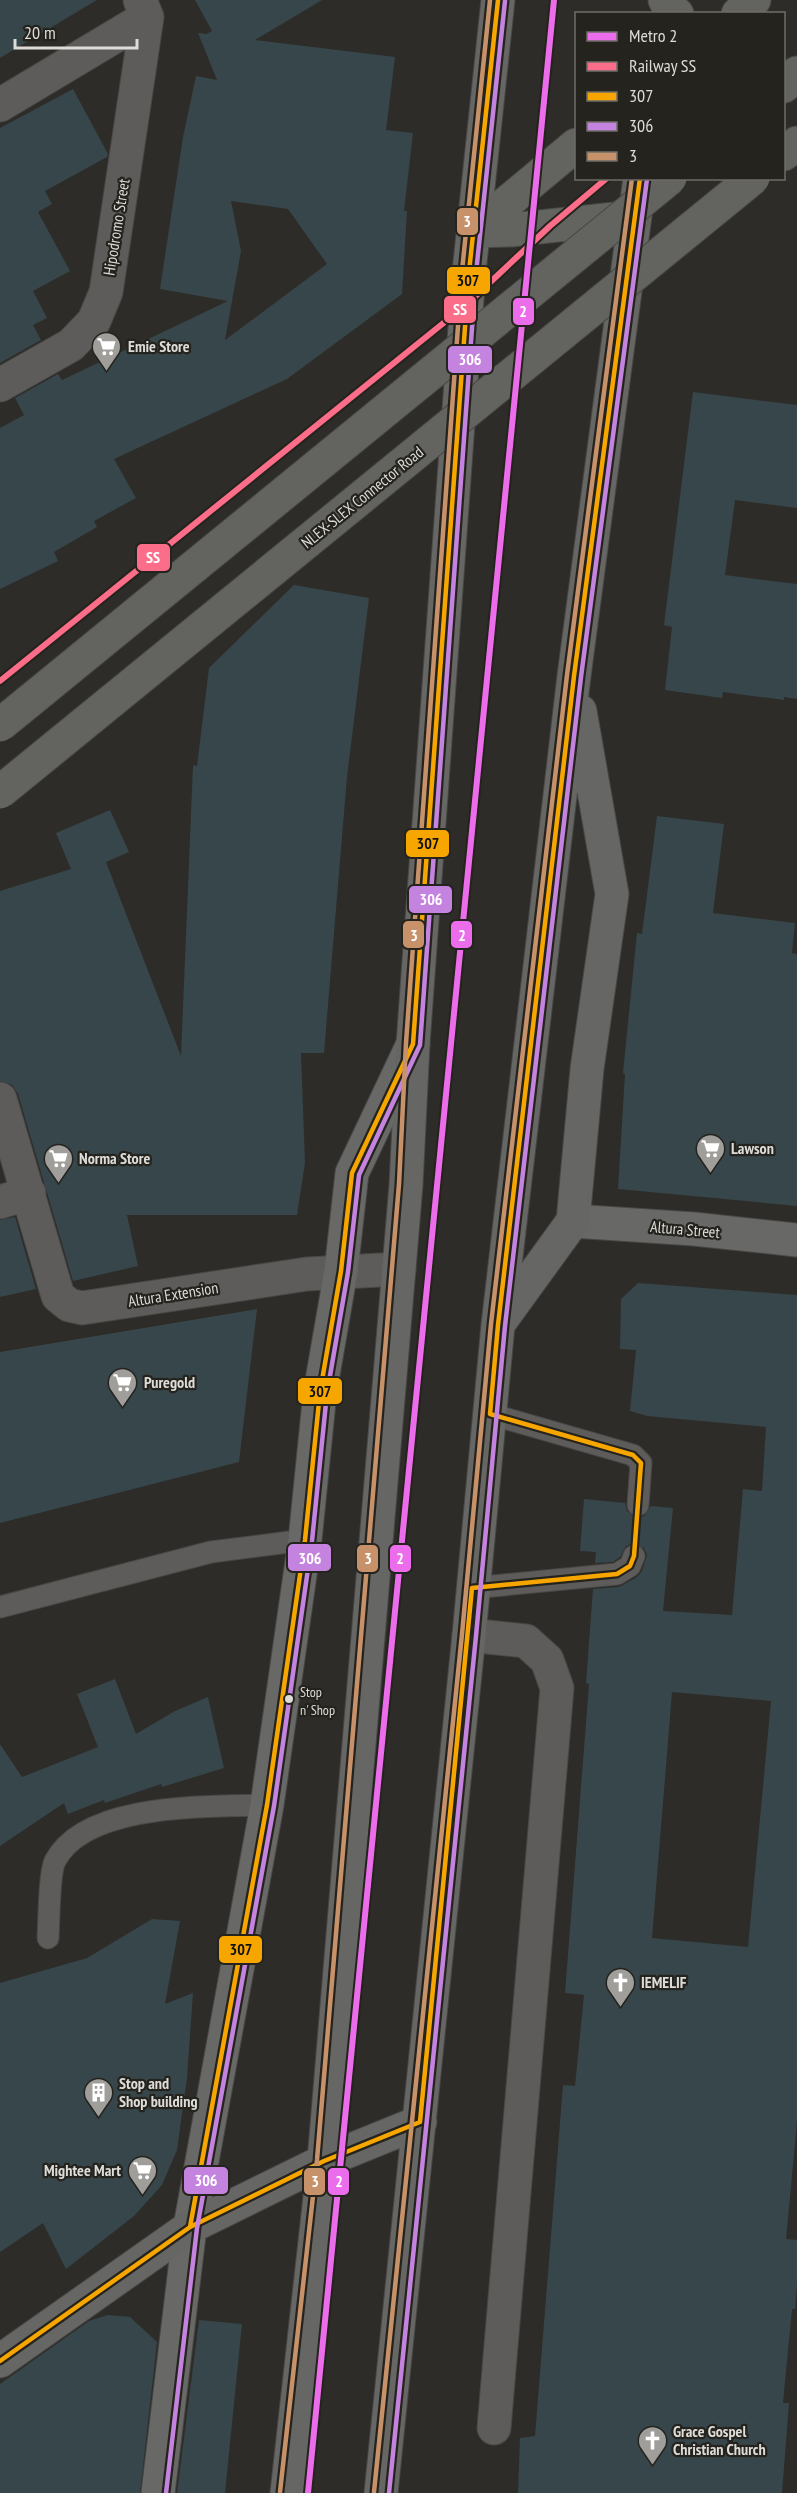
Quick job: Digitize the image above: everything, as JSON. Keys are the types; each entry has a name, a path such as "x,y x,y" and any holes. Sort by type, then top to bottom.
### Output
{"highway":[{"path":"665,0 674,12"},
{"path":"785,84 797,73"},
{"path":"785,92 797,83"},
{"path":"785,151 797,142"},
{"path":"473,231 575,146"},
{"path":"0,725 668,180"},
{"path":"463,356 680,180"},
{"name":"NLEX-SLEX Connector Road","path":"0,792 751,180"},
{"path":"473,231 511,230 636,217"}],"main road":[{"path":"287,2493 324,2161 406,1185 413,1044 473,231 498,0"},
{"path":"381,2493 469,1635 498,1325 574,676 640,180"},
{"path":"498,1325 573,1221 587,1069 612,894 574,676"},
{"path":"0,2361 190,2227 324,2161 420,2122"}],"street":[{"name":"Hipodromo Street","path":"0,105 144,9"},
{"name":"Hipodromo Street","path":"0,385 71,345 94,321 106,292 144,9"},
{"path":"158,2493 190,2227 267,1805 305,1540 320,1392 341,1270 352,1173 413,1044"},
{"name":"Altura Extension","path":"0,1100 15,1197 58,1296 69,1305 82,1308 341,1270 399,1269"},
{"name":"Altura Street","path":"573,1221 694,1229 797,1240"},
{"path":"469,1635 526,1641 548,1660 557,1688 494,2428"}],"lane":[{"path":"490,1414 633,1455 641,1463 638,1505"},
{"path":"0,1607 211,1552 305,1540"},
{"path":"472,1588 617,1574 630,1566 634,1556"},
{"path":"48,1938 54,1863 68,1842 99,1823 166,1809 267,1805"}],"building":[{"path":"0,0 97,0 0,58"},
{"path":"195,0 322,0 255,40 395,57 386,130 413,133 404,211 407,211 402,294 287,379 114,459 136,498 94,521 97,527 54,552 58,561 0,589 0,428 24,415 15,398 58,374 62,380 228,301 160,289 183,137 196,76 217,80 198,33 207,34 212,31","holes":["231,201 288,209 327,264 225,340 241,251"]},
{"path":"73,89 108,154 107,157 45,191 52,204 38,212 70,271 33,291 47,318 33,325 41,340 0,363 0,128"},
{"path":"693,392 797,405 797,508 735,500 725,575 797,584 797,699 784,697 784,700 723,692 722,698 665,690 672,627 664,625"},
{"path":"294,585 369,598 347,777 324,1053 301,1053 305,1163 297,1215 127,1215 138,1266 73,1281 18,1094 12,1085 0,1081 0,891 71,869 56,833 110,810 129,852 106,862 181,1056 193,765 197,766 209,668"},
{"path":"657,816 724,824 713,913 795,923 792,953 797,954 797,1206 618,1189 625,1074 623,1073 637,933 642,934"},
{"path":"15,1217 36,1289 0,1297 0,1220"},
{"path":"638,1283 797,1295 797,2122 786,2239 797,2240 797,2285 795,2309 792,2309 783,2403 789,2403 782,2493 518,2493 520,2438 535,2436 563,2085 575,2086 584,1995 565,1993 589,1684 586,1683 593,1589 619,1587 637,1577 642,1571 647,1555 644,1548 632,1544 626,1546 620,1557 613,1562 595,1563 596,1552 580,1551 584,1499 625,1503 627,1511 637,1518 644,1516 651,1506 673,1508 663,1611 732,1615 743,1489 762,1491 766,1427 647,1416 630,1411 636,1350 620,1349 621,1299","holes":["672,1692 771,1701 748,1947 652,1938"]},
{"name":"Puregold","path":"257,1309 239,1462 0,1523 0,1352"},
{"path":"115,1679 136,1734 175,1711 208,1697 224,1768 162,1787 161,1784 105,1803 104,1800 68,1814 64,1803 0,1846 0,1744 22,1777 98,1747 77,1694"},
{"name":"Stop and Shop building","path":"152,1919 180,1921 165,2004 193,1993 187,2078 177,2150 162,2185 134,2216 66,2269 43,2223 0,2252 0,1983 87,1958"},
{"path":"108,2315 130,2317 157,2342 140,2493 0,2493 0,2384 89,2321"},
{"path":"199,2320 242,2324 225,2493 177,2493"}],"metro line":[{"name":"2","path":"308,2493 554,0"}],"rail line":[{"name":"SS","path":"0,681 467,304 550,226 605,180"}],"transit line":[{"name":"3","path":"280,2492 317,2160 399,1184 406,1043 462,271 490,0"},
{"name":"307","path":"190,2227 267,1805 305,1540 320,1392 341,1271 352,1173 413,1044 469,272 498,0"},
{"name":"306","path":"166,2493 197,2228 274,1806 312,1541 327,1393 348,1272 359,1175 420,1045 476,273 505,1"},
{"name":"3","path":"374,2492 462,1634 491,1324 567,675 632,180"},
{"name":"307","path":"0,2361 190,2227 324,2161 420,2122 472,1588 617,1574 630,1566 634,1556 641,1463 633,1455 490,1414 498,1325 574,676 640,180"},
{"name":"306","path":"389,2493 476,1636 505,1326 581,677 647,180"}],"place":[{"name":"Emie Store","path":"107,372"},
{"name":"Lawson","path":"710,1174"},
{"name":"Norma Store","path":"58,1184"},
{"name":"Puregold","path":"123,1408"},
{"name":"Stop n' Shop","path":"289,1699"},
{"name":"IEMELIF","path":"620,2008"},
{"name":"Stop and Shop building","path":"98,2118"},
{"name":"Mightee Mart","path":"142,2196"},
{"name":"Grace Gospel Christian Church","path":"652,2466"}]}
